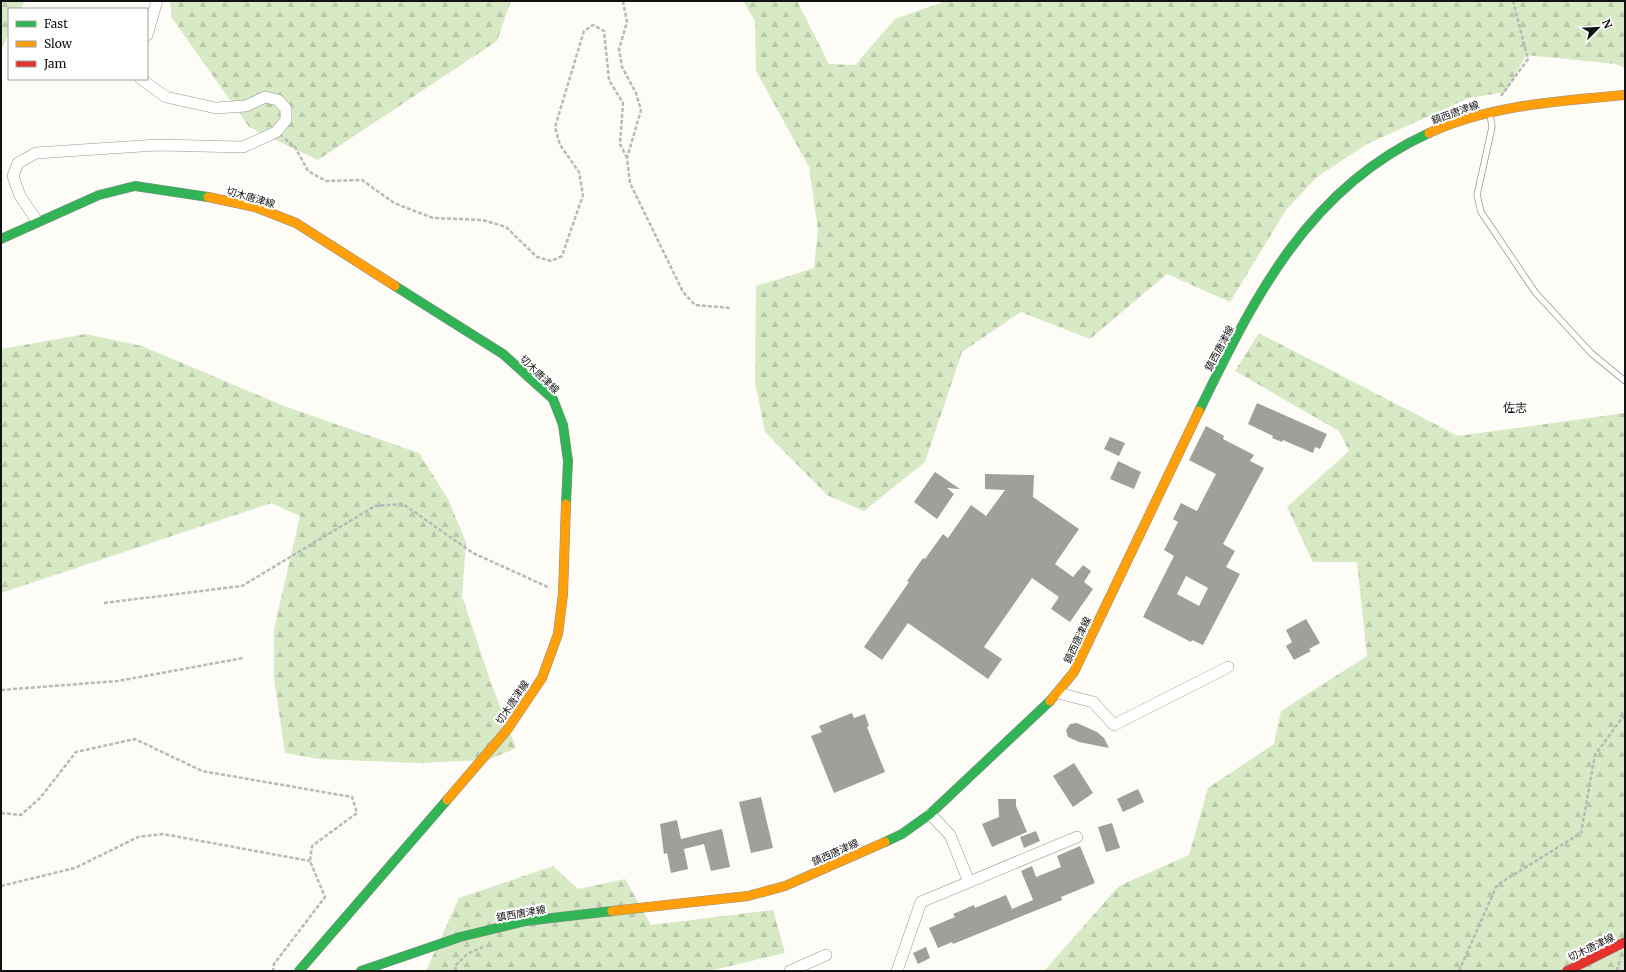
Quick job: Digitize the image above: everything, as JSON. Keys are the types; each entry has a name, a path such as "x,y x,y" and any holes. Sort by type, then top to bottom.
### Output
{"main road":[{"name":"鎮西唐津線","path":"361,971 460,937 526,921 755,894 790,883 902,834 930,814 1058,693 1074,672 1227,354 1284,255 1314,219 1344,189 1380,161 1416,139 1455,122 1489,112 1530,104 1625,95"},
{"name":"切木唐津線","path":"1,239 37,221 99,195 135,186 204,196 255,207 296,223 503,354 553,399 564,425 568,461 563,594 558,634 542,678 507,730 299,971"},
{"name":"切木唐津線","path":"1566,971 1625,942"}],"street":[{"path":"148,32 157,1"},
{"path":"37,221 20,196 13,176 18,163 36,153 157,145 243,147 276,132 286,120 286,109 278,100 265,97 246,106 216,108 166,97 142,80"},
{"path":"1058,693 1093,702 1114,725 1228,667"},
{"path":"930,814 950,835 969,882"},
{"path":"897,971 921,902 1077,837"},
{"path":"790,971 826,955"}],"lane":[{"path":"1489,112 1492,128 1477,195 1481,212 1535,292 1591,353 1625,381"}],"path":[{"path":"623,1 627,22 619,49 622,67 636,93 640,110 627,158"},
{"path":"1489,112 1528,59 1513,1"},
{"path":"276,132 295,147 308,171 326,181 362,180 394,203 433,218 483,220 506,227 537,257 551,261 562,256 584,195 579,172 560,145 555,127 584,31 593,25 604,31 609,80 623,103 620,144 627,158 630,183 683,292 695,305 731,308"},
{"path":"104,603 242,586 375,506 403,504 473,553 563,594"},
{"path":"1,690 118,681 243,658"},
{"path":"1459,971 1496,885 1581,833 1595,755 1625,714"},
{"path":"1,813 21,815 40,798 76,752 135,739 202,771 352,797 357,813 312,846 310,861 325,897 274,964 273,971"},
{"path":"1,886 75,868 138,837 162,834 310,861"}],"green space":[{"path":"1,1 25,1 22,8 8,8 8,36 1,49"},
{"path":"170,1 511,1 497,41 318,160 249,127 172,18"},
{"path":"743,1 797,1 829,64 855,65 895,19 946,1 1625,1 1625,68 1616,64 1526,55 1506,92 1469,98 1367,144 1317,177 1286,210 1230,302 1167,274 1090,339 1021,312 962,352 925,462 864,511 827,495 765,432 755,382 756,286 814,268 818,230 809,167 756,71 755,21"},
{"path":"1259,333 1458,436 1625,413 1625,971 1044,971 1119,886 1189,855 1208,788 1274,744 1281,711 1367,656 1357,562 1313,562 1287,507 1349,451 1339,431 1235,371"},
{"path":"86,334 142,346 284,406 419,453 448,499 466,542 462,596 490,680 516,748 488,760 417,763 319,759 285,753 274,678 274,629 300,516 271,503 1,593 1,349"},
{"path":"553,866 578,889 625,879 651,925 773,910 785,953 709,971 426,971 459,898"}],"building":[{"path":"1257,403 1327,434 1320,449 1315,447 1313,453 1283,440 1282,442 1272,438 1273,436 1248,424"},
{"path":"1206,426 1224,436 1223,439 1254,455 1250,461 1264,468 1223,544 1235,551 1226,567 1240,574 1203,645 1192,640 1191,642 1143,617 1174,556 1164,550 1178,522 1173,519 1181,503 1197,511 1216,474 1189,460","holes":["1186,576 1208,588 1199,606 1177,594"]},
{"path":"1110,437 1125,443 1119,456 1104,449"},
{"path":"1118,461 1141,472 1134,489 1110,479"},
{"path":"935,472 960,489 947,488 954,494 937,519 914,502"},
{"path":"985,474 1034,475 1033,497 1079,529 1055,564 1073,577 1083,565 1091,571 1084,582 1093,589 1070,622 1051,609 1059,597 1032,578 984,647 1002,659 988,679 908,623 882,660 864,647 909,582 907,581 923,558 925,559 943,534 948,538 971,505 986,516 1005,490 985,489"},
{"path":"1306,619 1320,643 1309,649 1311,651 1294,660 1286,646 1292,642 1286,630"},
{"path":"852,713 854,718 865,714 869,726 867,727 885,772 834,793 811,736 822,732 819,726"},
{"path":"1077,723 1097,732 1104,738 1109,748 1079,742 1068,737 1066,730 1070,724"},
{"path":"1074,763 1093,793 1073,807 1053,776"},
{"path":"1138,789 1144,802 1123,812 1117,799"},
{"path":"761,797 773,848 751,853 739,802"},
{"path":"998,799 1016,799 1016,806 1027,832 992,847 982,824 999,817"},
{"path":"677,820 681,839 722,829 730,867 711,871 704,844 684,849 688,869 671,873 667,853 664,854 660,824"},
{"path":"1112,823 1120,848 1106,852 1098,827"},
{"path":"1036,831 1040,841 1024,848 1020,837"},
{"path":"1080,846 1095,883 1061,897 1062,900 953,944 952,942 938,948 929,928 955,917 953,914 974,905 975,908 1006,895 1012,909 1033,900 1021,871 1032,866 1036,877 1061,867 1057,856"},
{"path":"926,947 930,958 918,964 913,953"}],"traffic: fast":[{"path":"1199,411 1241,328 1264,288 1289,250 1318,215 1350,184 1387,156 1429,133"},
{"path":"1,239 99,195 135,186 208,197"},
{"path":"395,286 503,354 553,399 563,425 568,461 566,504"},
{"path":"885,842 902,834 930,814 1050,701"},
{"path":"299,971 447,800"},
{"path":"361,971 460,937 526,921 612,911"}],"traffic: slow":[{"path":"1429,133 1476,116 1500,110 1550,102 1625,95"},
{"path":"208,197 255,207 296,223 395,286"},
{"path":"1050,701 1074,672 1199,411"},
{"path":"447,800 507,730 542,678 558,634 563,594 566,504"},
{"path":"612,911 748,896 785,886 885,842"}],"traffic: jam":[{"path":"1567,971 1625,942"}],"district":[{"name":"佐志","path":"1515,408"}]}
